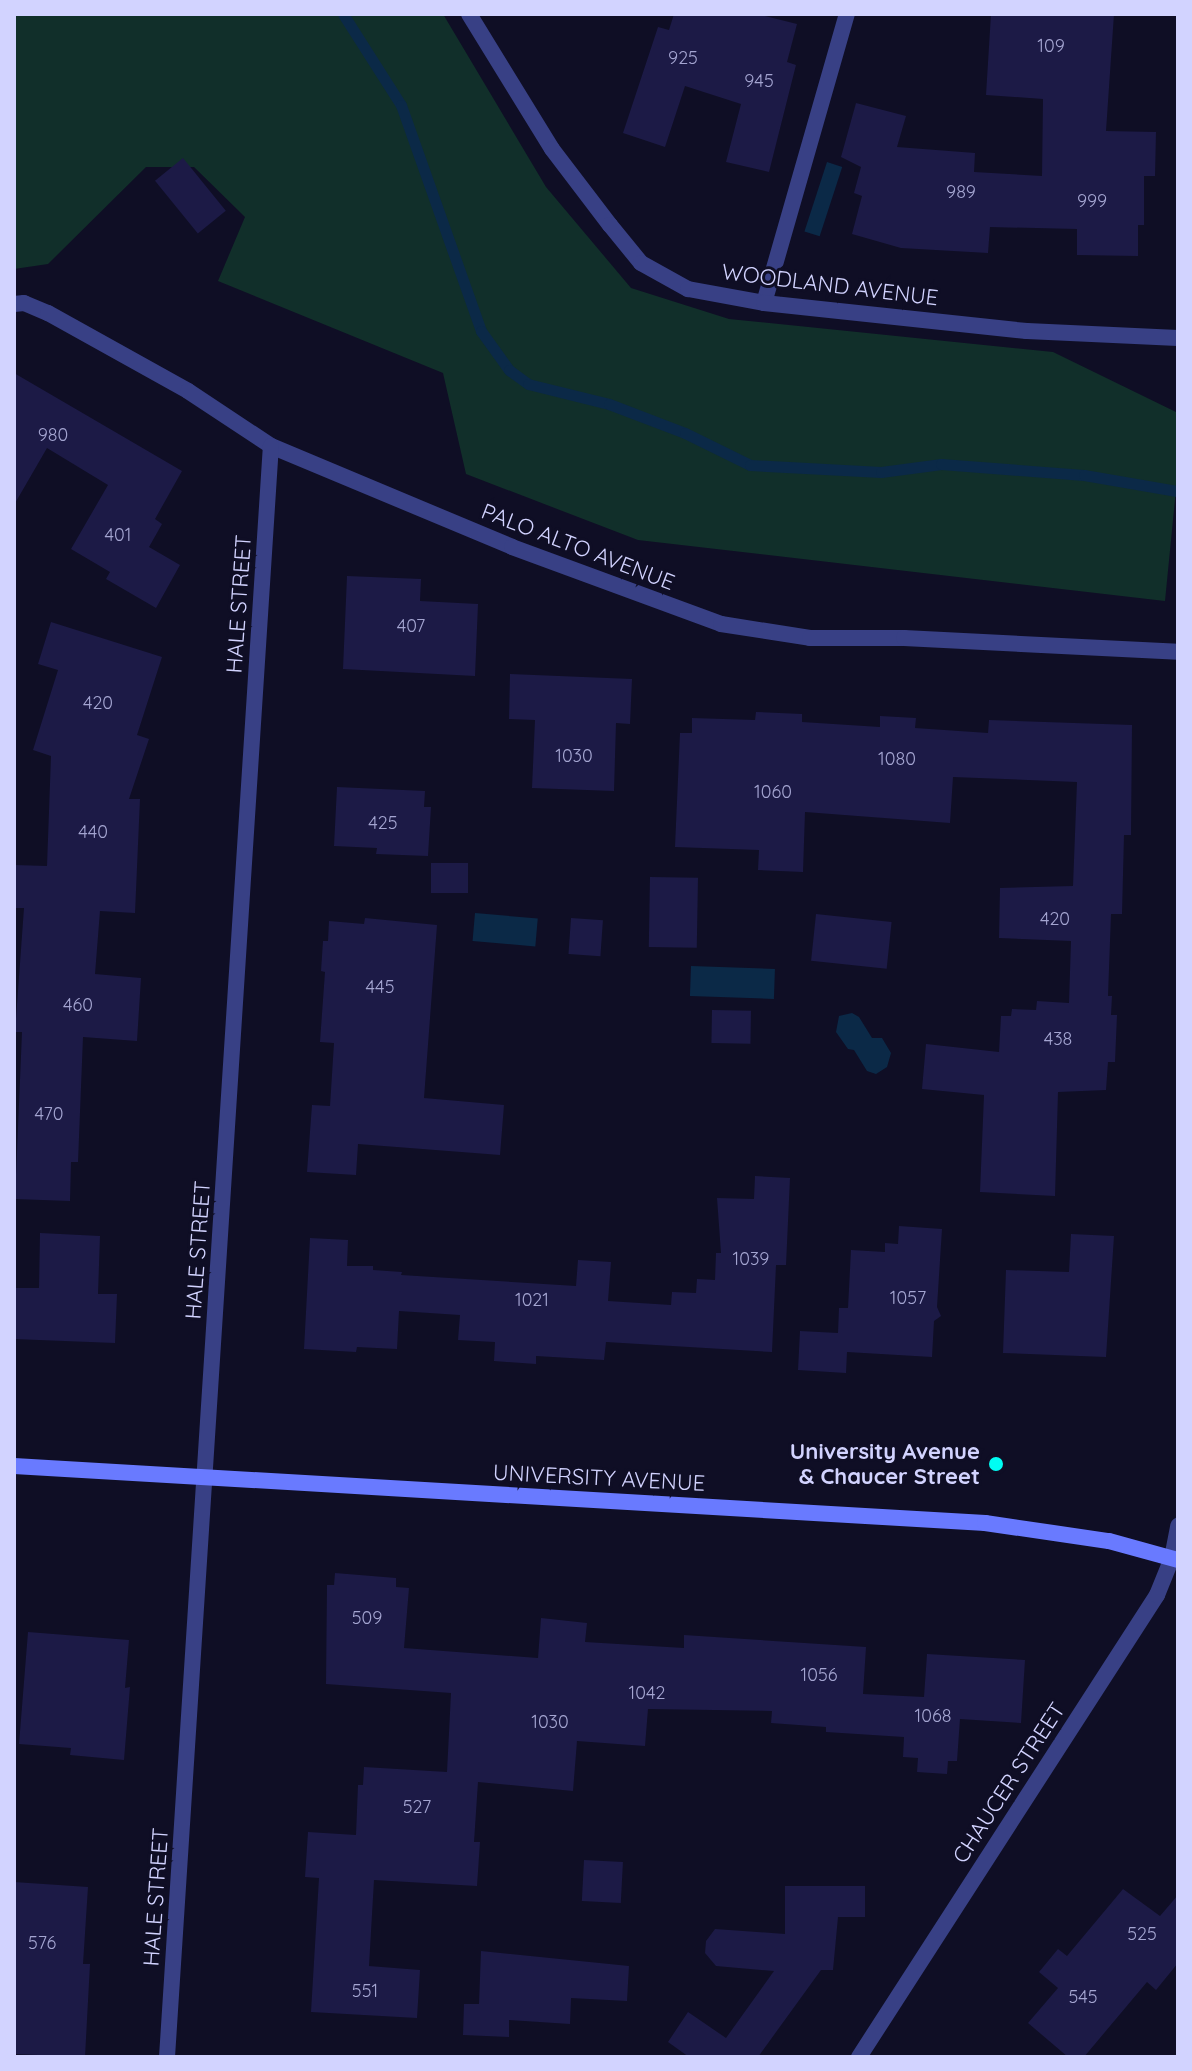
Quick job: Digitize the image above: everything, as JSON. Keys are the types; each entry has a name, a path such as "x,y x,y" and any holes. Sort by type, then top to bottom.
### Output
{"main road":[{"name":"UNIVERSITY AVENUE","path":"14,1466 985,1523 1109,1541 1175,1559"}],"street":[{"name":"WOODLAND AVENUE","path":"469,14 552,149 641,263 688,289 764,303 1027,331 1178,338"},
{"path":"764,303 847,14"},
{"name":"PALO ALTO AVENUE","path":"14,304 24,303 48,313 188,391 271,446 512,547 721,624 810,638 904,638 1178,652"},
{"name":"HALE STREET","path":"167,2057 271,446"},
{"name":"CHAUCER STREET","path":"859,2057 1157,1595 1175,1559 1178,1526"}],"green space":[{"path":"14,14 443,14 546,187 631,288 729,319 1053,352 1178,413 1178,469 1165,601 638,540 466,474 443,373 218,281 245,217 194,167 146,167 48,264 14,269"}],"water":[{"path":"827,162 842,167 820,236 804,231"},
{"path":"475,913 538,918 535,946 473,941"},
{"path":"691,966 775,969 774,999 690,996"},
{"path":"852,1013 859,1017 872,1038 882,1038 891,1053 887,1067 876,1074 867,1071 854,1050 848,1049 836,1032 839,1016"}],"building":[{"path":"674,14 757,14 797,24 787,62 796,65 769,172 726,162 741,104 685,86 665,147 623,133 658,27 669,30"},
{"path":"991,14 1114,14 1106,131 1156,132 1155,176 1144,176 1144,225 1138,225 1138,256 1077,255 1077,229 990,227 988,253 901,248 852,234 862,196 854,193 861,167 841,157 856,103 906,116 897,147 975,153 974,172 1042,176 1043,99 986,95"},
{"path":"183,158 226,211 198,234 155,181"},
{"path":"14,373 182,471 155,519 162,524 149,547 180,565 156,608 106,579 110,572 71,549 108,485 47,448 14,505"},
{"path":"347,576 421,579 420,601 478,604 475,676 343,669"},
{"path":"51,622 162,657 137,735 149,739 129,799 140,799 135,913 100,911 95,974 141,978 137,1041 83,1037 78,1162 71,1162 70,1201 15,1199 22,1032 15,1032 24,908 14,908 14,865 47,866 51,756 33,750 58,670 38,664"},
{"path":"510,674 632,679 630,724 616,723 614,791 532,788 535,720 509,719"},
{"path":"756,712 802,714 802,722 880,727 880,716 916,718 915,728 988,733 989,720 1132,725 1131,835 1124,835 1122,914 1111,914 1108,996 1112,996 1111,1015 1117,1015 1115,1062 1108,1062 1106,1090 1058,1092 1055,1196 980,1192 984,1095 922,1089 926,1044 999,1052 1001,1016 1011,1016 1012,1009 1036,1010 1037,1001 1069,1003 1071,941 999,938 1000,888 1073,886 1077,782 953,777 950,823 805,812 803,872 758,870 759,850 675,847 680,733 692,733 692,718 755,720"},
{"path":"337,787 425,791 424,807 431,807 428,856 376,854 377,848 334,846"},
{"path":"431,863 468,863 468,893 431,893"},
{"path":"650,877 698,878 697,948 649,947"},
{"path":"816,914 892,922 887,969 811,961"},
{"path":"365,918 437,925 424,1098 504,1105 500,1155 358,1144 356,1175 307,1172 312,1105 330,1106 334,1043 320,1042 325,972 321,971 323,941 328,941 329,921 364,924"},
{"path":"571,918 603,920 600,956 568,954"},
{"path":"712,1010 751,1011 750,1044 711,1043"},
{"path":"755,1176 790,1178 786,1265 776,1265 772,1352 606,1342 604,1360 536,1356 536,1364 494,1361 495,1342 458,1340 460,1315 399,1311 397,1349 357,1347 356,1352 304,1349 310,1238 348,1240 347,1266 373,1266 373,1270 402,1272 401,1275 576,1286 578,1260 611,1262 608,1301 671,1305 672,1292 696,1293 697,1279 715,1280 716,1253 721,1253 717,1198 754,1199"},
{"path":"899,1226 942,1229 937,1307 941,1316 934,1321 932,1357 847,1352 846,1373 798,1370 800,1331 838,1333 839,1308 848,1308 851,1250 885,1252 885,1243 898,1244"},
{"path":"40,1233 100,1236 98,1294 117,1294 115,1343 14,1339 14,1288 39,1288"},
{"path":"1071,1234 1114,1236 1106,1357 1003,1353 1006,1270 1069,1272"},
{"path":"335,1573 396,1578 396,1587 409,1588 404,1648 538,1658 541,1618 587,1623 585,1642 684,1648 684,1635 866,1647 863,1694 924,1697 927,1654 1025,1660 1021,1723 960,1719 957,1761 948,1761 947,1774 917,1772 918,1758 903,1757 904,1737 826,1732 826,1727 771,1723 772,1711 648,1709 645,1746 577,1741 573,1791 478,1782 474,1842 480,1842 477,1886 374,1880 369,1966 420,1970 417,2018 311,2012 319,1878 305,1877 308,1832 356,1835 358,1785 363,1785 364,1767 447,1772 451,1693 326,1684 327,1585 334,1585"},
{"path":"28,1632 129,1640 125,1688 130,1687 124,1760 70,1755 71,1748 19,1744"},
{"path":"584,1860 623,1862 621,1903 582,1901"},
{"path":"14,1882 88,1887 83,1964 90,1964 85,2057 14,2054"},
{"path":"785,1886 865,1886 865,1917 838,1917 833,1970 821,1970 758,2057 689,2057 668,2042 688,2012 726,2038 774,1971 716,1966 705,1953 706,1941 715,1929 785,1934"},
{"path":"1123,1889 1160,1916 1178,1895 1178,1963 1156,1990 1147,1982 1084,2057 1068,2057 1028,2023 1058,1988 1039,1972 1058,1949 1067,1956"},
{"path":"481,1951 629,1966 627,2001 571,1998 570,2024 509,2020 509,2037 463,2035 464,2004 479,2004"}],"waterway":[{"path":"343,14 401,105 481,331 509,370 528,384 609,404 685,433 750,465 881,472 941,464 1084,475 1177,491"}],"place":[{"name":"University Avenue & Chaucer Street","path":"996,1464"}]}
